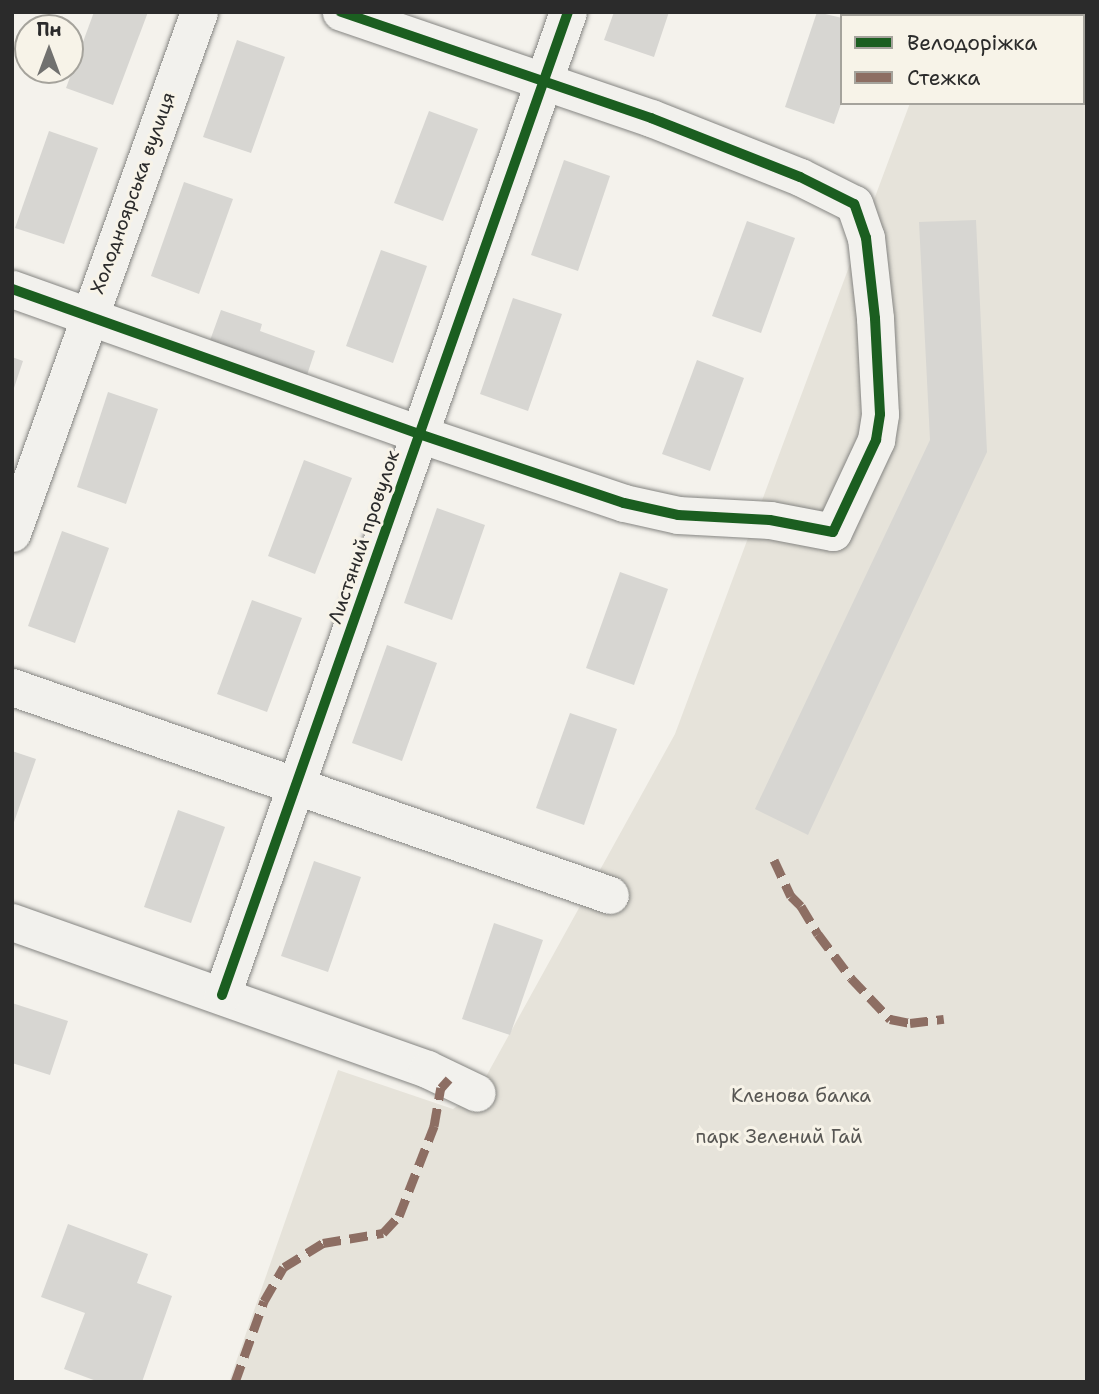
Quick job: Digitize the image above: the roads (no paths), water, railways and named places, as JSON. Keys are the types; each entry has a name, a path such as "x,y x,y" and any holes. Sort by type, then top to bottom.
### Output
{"street":[{"name":"Холодноярська вулиця","path":"12,533 199,12"},
{"path":"12,289 419,434 624,503 678,515 770,520 833,532 876,440 880,414 875,318 866,238 854,204 736,151 543,80 431,45 341,12"},
{"name":"Листяний провулок","path":"222,995 568,12"},
{"path":"12,687 610,895"},
{"path":"12,922 427,1069 477,1093"}],"park label":[{"name":"Кленова балка","path":"801,1096"},
{"name":"парк Зелений Гай","path":"779,1137"}]}
